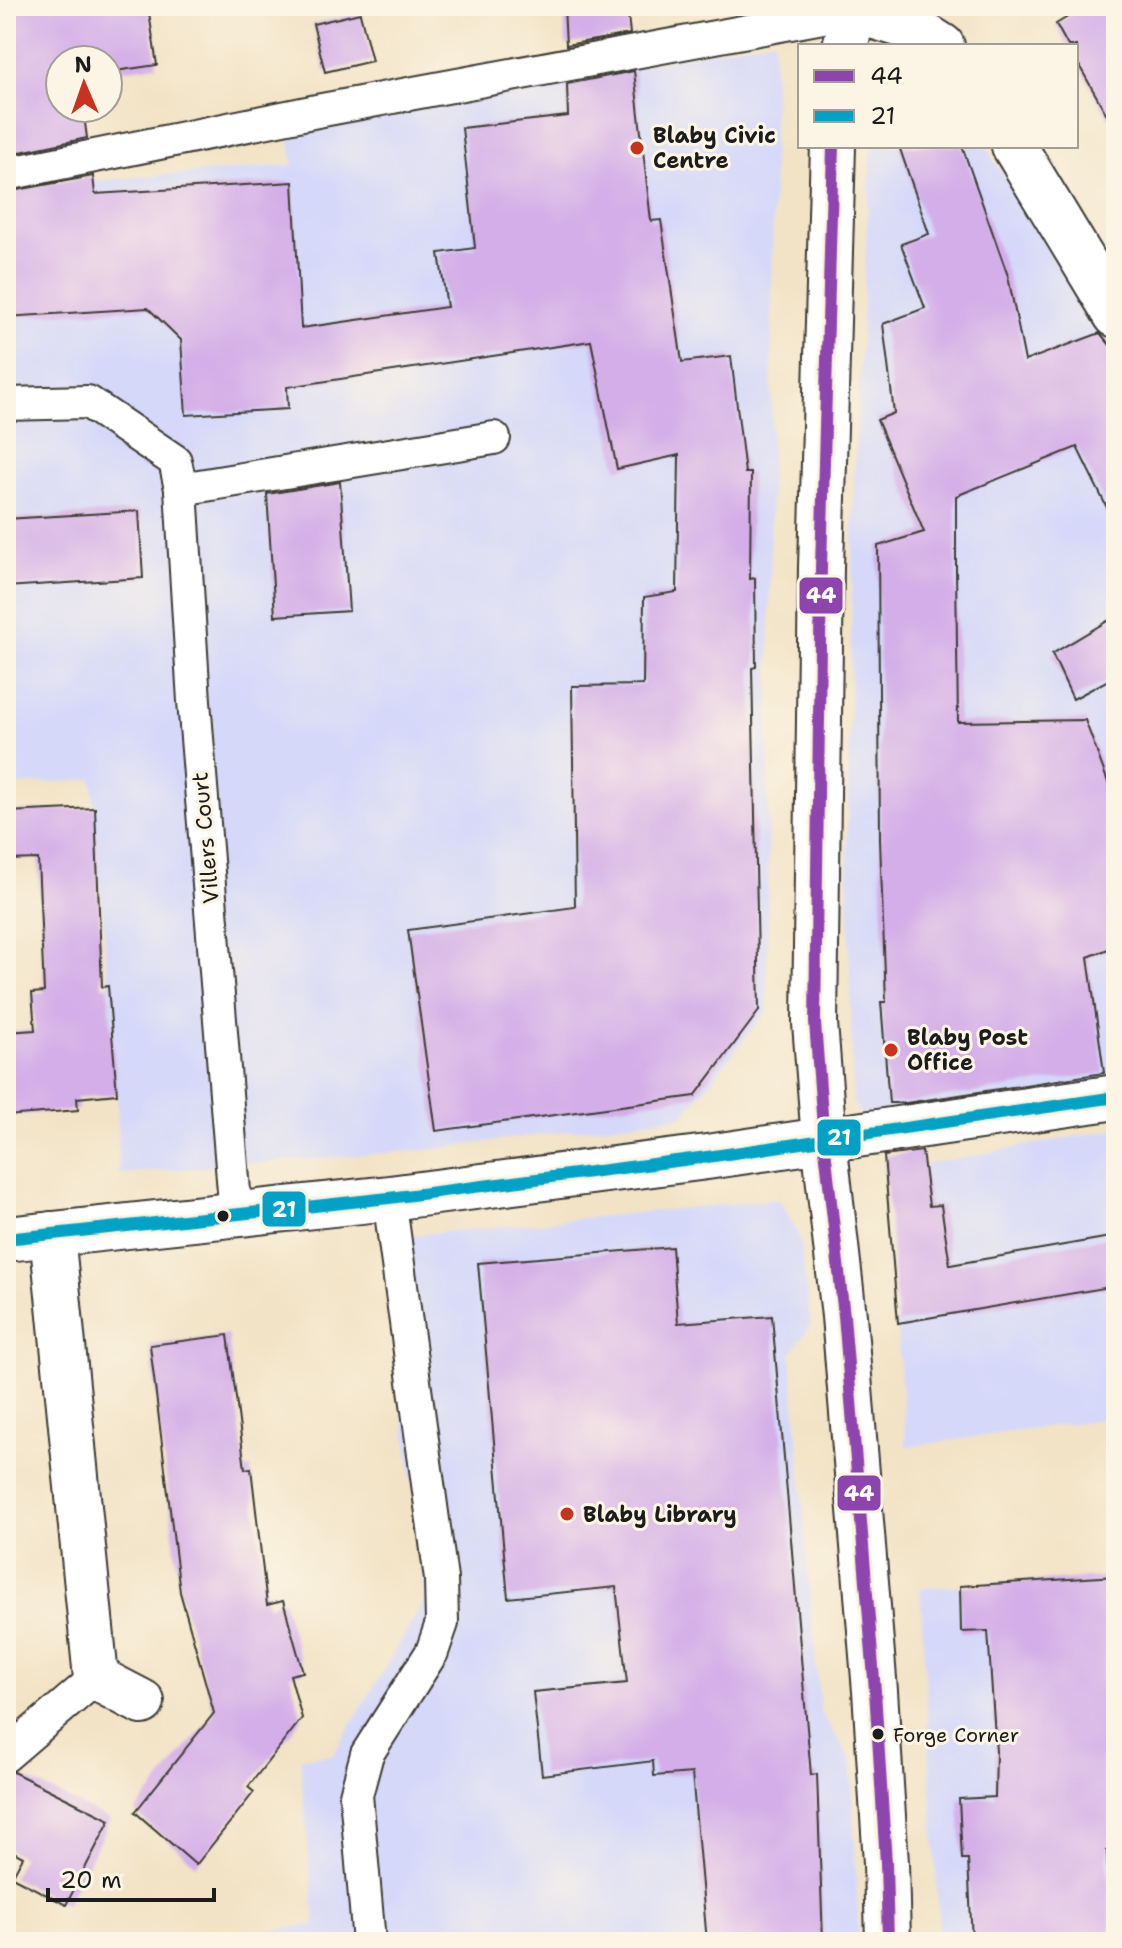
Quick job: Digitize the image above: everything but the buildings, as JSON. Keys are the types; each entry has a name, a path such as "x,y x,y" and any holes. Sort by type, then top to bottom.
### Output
{"street":[{"path":"851,21 915,29 939,44"},
{"path":"833,148 821,567 815,1023 824,1140 844,1316 875,1691 888,1942"},
{"path":"1015,148 1116,315"},
{"path":"6,1239 389,1198 824,1140 1116,1097"},
{"path":"52,1234 96,1678 142,1702"}],"lane":[{"path":"6,174 317,111 851,21"},
{"path":"6,404 88,402 178,475 494,438"},
{"name":"Villers Court","path":"178,475 236,1216"},
{"path":"369,1942 356,1795 367,1754 432,1652 442,1623 441,1579 389,1198"},
{"path":"6,1755 96,1678"}],"shaded area":[{"path":"774,39 767,1011 683,1116 425,1150 119,1174 117,1094 92,779 6,786 6,197 90,181 293,165 289,132"},
{"path":"871,148 986,148 1116,352 1116,1084 861,1114 853,1104 847,854 854,478"},
{"path":"1116,1129 1116,1417 906,1447 885,1172"},
{"path":"779,1199 799,1235 811,1325 791,1353 820,1712 851,1759 859,1942 196,1942 315,1924 300,1758 333,1755 425,1600 383,1238"},
{"path":"1116,1576 1116,1942 940,1942 920,1588"}],"transit line":[{"name":"44","path":"833,148 821,567 815,1023 824,1140 844,1316 875,1691 888,1942"},
{"name":"21","path":"6,1239 389,1198 707,1157 1116,1097"}],"place":[{"name":"Blaby Civic Centre","path":"637,148"},
{"name":"Blaby Post Office","path":"891,1050"},
{"name":"Blaby Library","path":"567,1514"},
{"name":"Forge Corner","path":"878,1734"}]}
